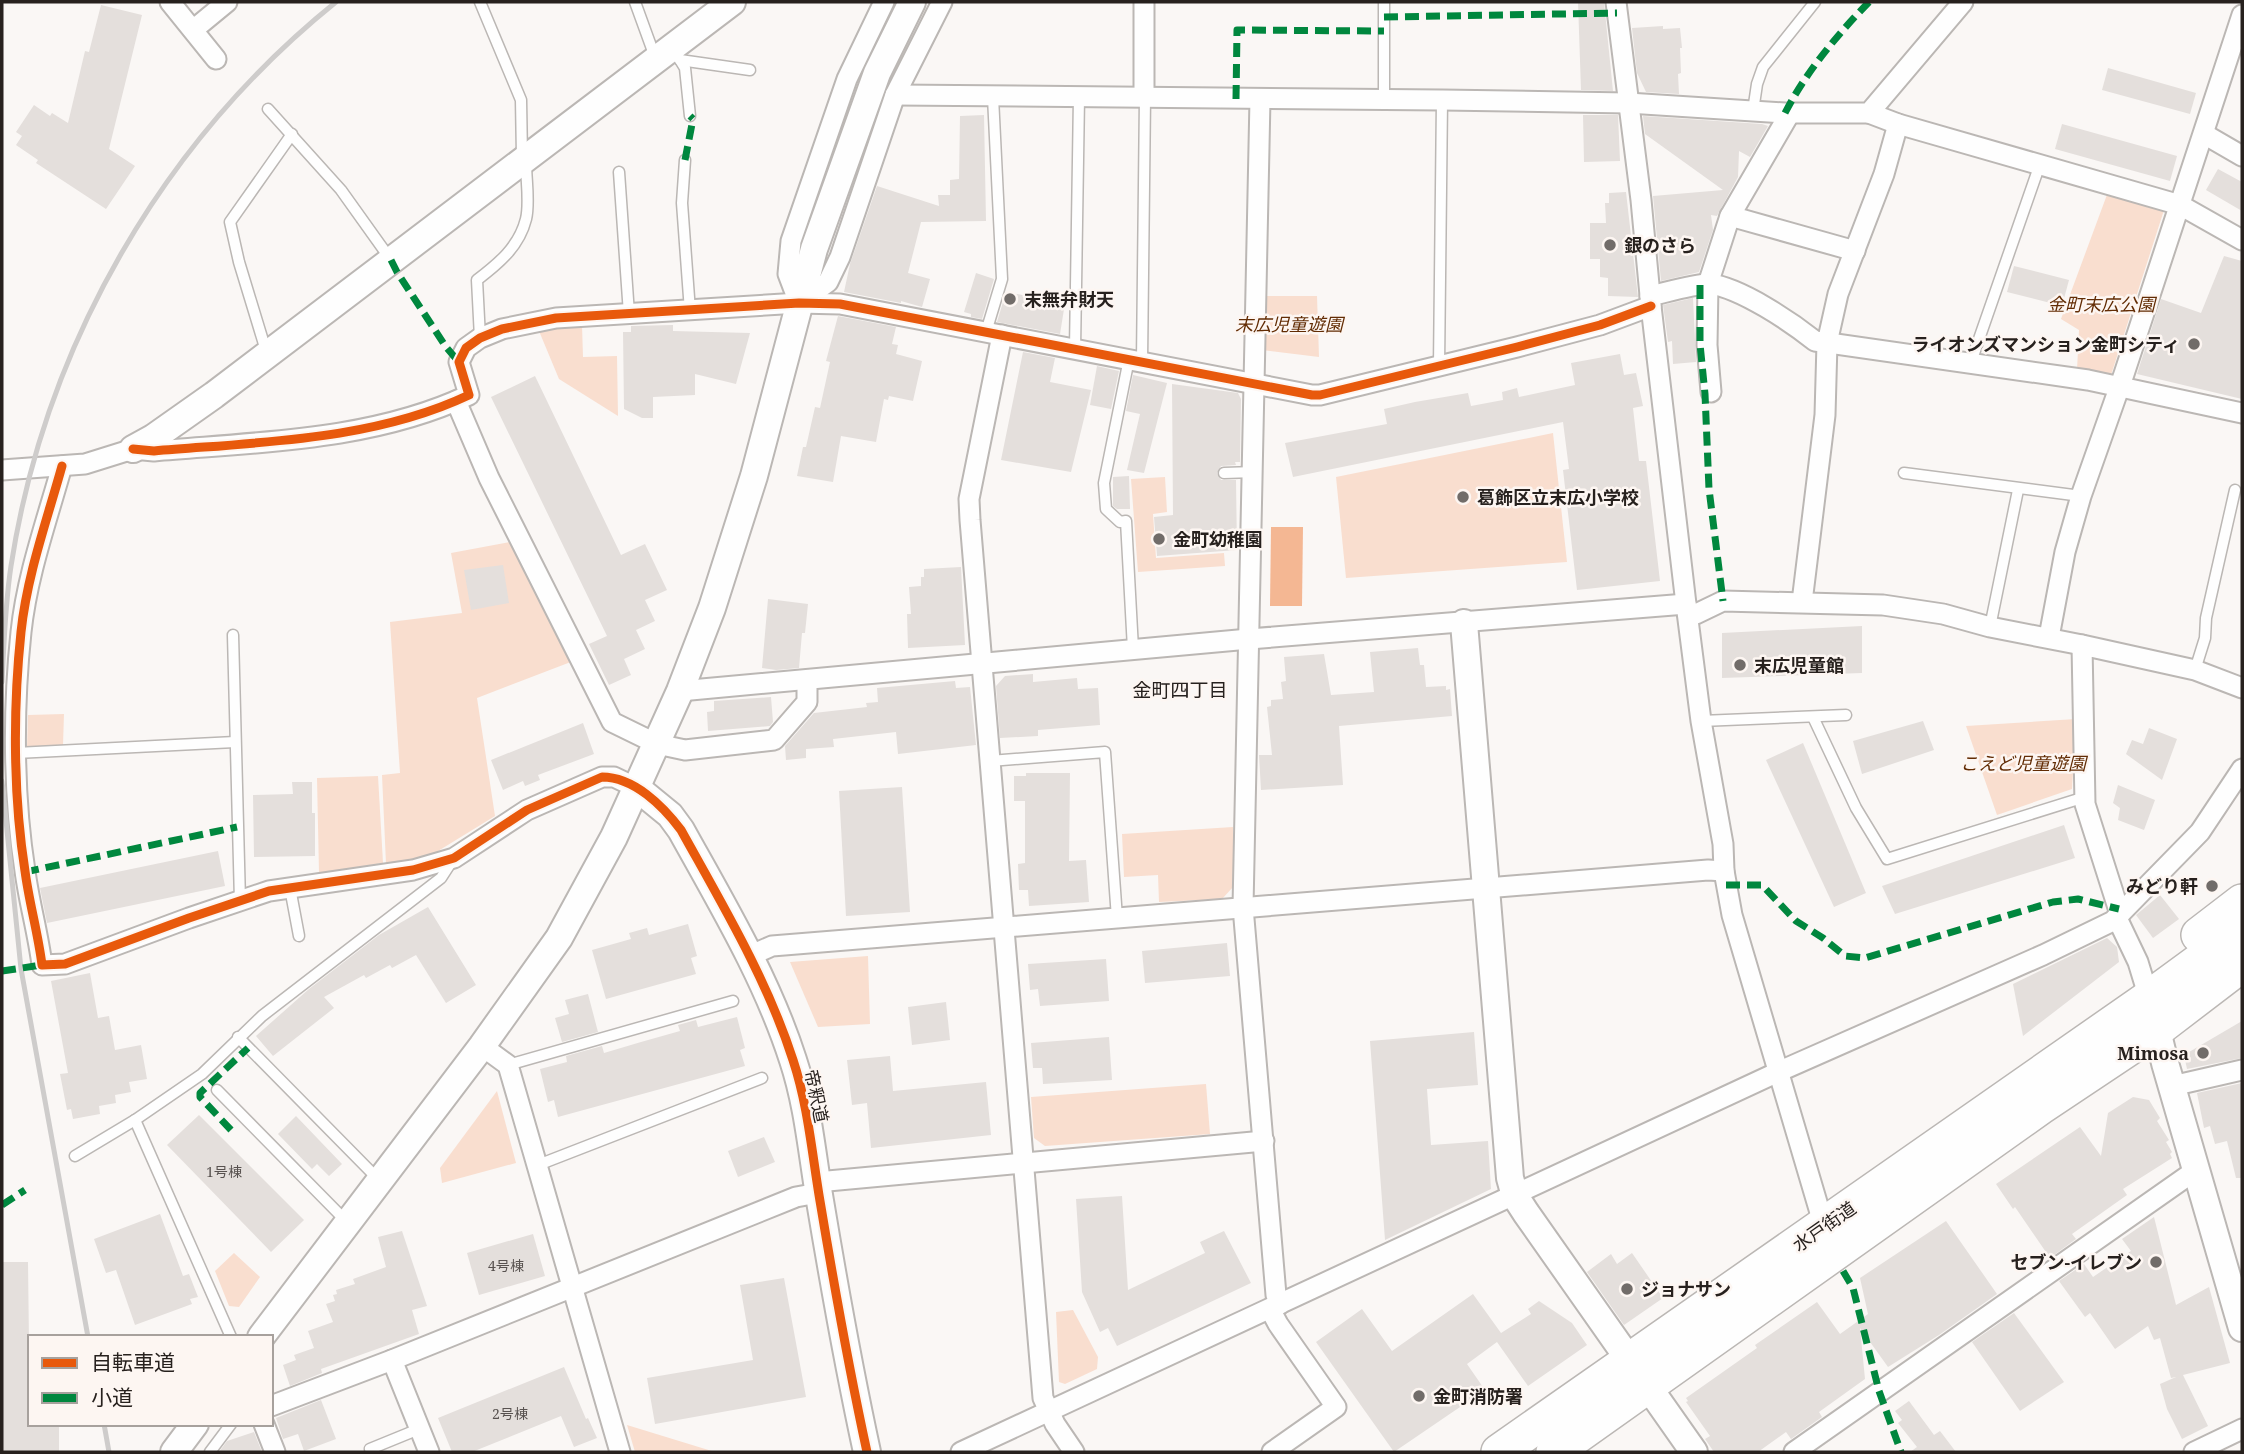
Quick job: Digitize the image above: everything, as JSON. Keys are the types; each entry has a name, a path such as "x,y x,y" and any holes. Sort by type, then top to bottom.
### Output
{"highway":[{"path":"2153,1014 2162,963 2242,902"},
{"name":"水戸街道","path":"1499,1452 1639,1373 2040,1107 2153,1014 2242,930"},
{"name":"水戸街道","path":"1553,1452 1639,1373 1824,1226 2153,1014 2242,964"},
{"name":"水戸街道","path":"2153,1014 2189,1024 2242,989"}],"street":[{"path":"170,2 216,59"},
{"path":"193,30 227,2"},
{"path":"2,470 85,464 133,449 172,425 524,160 669,55 732,2"},
{"path":"799,303 788,274 791,241 847,79 884,2"},
{"path":"263,1335 482,1046 559,938 614,837 680,691 737,531 814,249 877,73 912,2"},
{"path":"799,303 828,282 834,270 895,95 943,2"},
{"path":"1144,2 1145,97"},
{"path":"1616,2 1642,200 1687,610 1701,721 1723,844 1724,871 1732,915 1824,1226"},
{"path":"1869,113 1963,2"},
{"path":"2049,637 2065,552 2081,496 2179,205 2237,51 2242,15"},
{"path":"895,95 1628,103 1790,113 1869,113 1898,124 2179,205 2242,240"},
{"path":"1260,99 1243,906 1278,1324 1336,1407 1272,1452"},
{"path":"1711,392 1707,345 1708,284 1730,216 1790,113"},
{"path":"1802,602 1825,415 1827,343 1838,294 1884,174 1898,124"},
{"path":"2204,134 2242,156"},
{"path":"1730,216 1855,251"},
{"path":"133,449 154,451 326,435 397,420 469,395 458,362 467,348 480,338 502,329 556,318 799,303 840,304 1255,385 1320,395 1600,325 1651,301 1708,284 1753,300 1791,322 1815,341 2120,386 2242,413"},
{"path":"994,334 970,499 1043,1398 1048,1412 1074,1452"},
{"path":"456,401 489,478 612,722 657,744 685,750 774,740 807,702 807,680"},
{"path":"62,466 29,585 21,630 16,753 21,846 43,965 65,964 269,891 413,870 454,858 527,810 602,777 614,777 637,788"},
{"path":"680,691 1249,639 1687,610 1696,614 1723,601 1883,605 1943,614 1990,627 2049,637 2195,670 2242,688"},
{"path":"1464,623 1510,1178 1515,1196 1694,1452"},
{"path":"2082,645 2085,804 2118,916 2138,962 2242,1328"},
{"path":"961,1452 1778,1072 2043,955 2118,916 2200,832 2242,769"},
{"name":"帝釈道","path":"637,788 670,815 681,830 749,956 782,1028 794,1062 867,1452"},
{"path":"749,956 772,946 1243,906 1708,870 1724,871"},
{"path":"482,1046 508,1065 620,1452"},
{"path":"2172,1086 2242,1070"},
{"path":"273,1405 818,1188 1025,1164 1264,1141"},
{"path":"1794,1452 2196,1170"},
{"path":"392,1360 429,1452"},
{"path":"174,1452 194,1426"},
{"path":"265,1426 275,1452"},
{"path":"2194,1452 2242,1429"}],"lane":[{"path":"480,2 522,100 527,217 505,258 477,280 480,338"},
{"path":"635,2 669,55 685,68 690,116"},
{"path":"1384,2 1384,100"},
{"path":"1753,111 1763,67 1815,2"},
{"path":"669,55 750,70"},
{"path":"993,97 1002,279 994,334"},
{"path":"1075,349 1079,97"},
{"path":"1133,649 1126,521 1120,522 1106,509 1104,483 1136,360 1145,97"},
{"path":"1439,366 1442,100"},
{"path":"268,109 341,190 391,260"},
{"path":"267,354 239,262 230,222 292,134"},
{"path":"685,160 682,203 690,311"},
{"path":"1971,362 2040,164"},
{"path":"619,172 629,314"},
{"path":"1224,473 1254,472"},
{"path":"1904,473 2018,490 2081,496"},
{"path":"1990,627 2018,490"},
{"path":"2195,670 2205,638 2206,618 2235,490"},
{"path":"233,635 240,901"},
{"path":"1701,721 1846,715"},
{"path":"1813,717 1856,807 1887,859 2085,797"},
{"path":"16,753 235,742"},
{"path":"990,761 1105,752 1117,918"},
{"path":"75,1156 135,1120 202,1074 262,1016 441,878 454,858"},
{"path":"290,888 299,936"},
{"path":"508,1065 733,1001"},
{"path":"238,1038 379,1181"},
{"path":"538,1164 762,1078"},
{"path":"217,1090 347,1223"},
{"path":"135,1120 231,1335"},
{"path":"210,1452 230,1426"},
{"path":"371,1452 370,1449 419,1429"}],"green space":[{"name":"金町末広公園","path":"2108,192 2164,210 2111,375 2077,370 2079,330 2061,319"},
{"name":"末広児童遊園","path":"1262,296 1317,296 1319,357 1262,350"},
{"path":"563,324 582,325 583,357 617,356 618,416 559,379 539,331"},
{"path":"1553,433 1567,562 1346,578 1336,477"},
{"path":"1165,477 1167,512 1153,514 1156,558 1224,553 1225,566 1138,572 1131,479"},
{"path":"516,541 576,660 477,698 495,816 430,856 386,864 382,775 400,773 390,622 462,613 451,553"},
{"path":"64,714 63,745 27,747 28,715"},
{"name":"こえど児童遊園","path":"2076,719 2072,789 1997,815 1966,726"},
{"path":"378,776 383,863 319,873 317,778"},
{"path":"1233,827 1233,887 1222,899 1159,902 1158,875 1124,877 1122,834"},
{"path":"868,956 870,1024 818,1027 790,962"},
{"path":"1206,1084 1210,1134 1045,1146 1034,1138 1031,1097"},
{"path":"497,1091 516,1163 442,1183 440,1168"},
{"path":"234,1253 260,1277 239,1307 229,1306 215,1271"},
{"path":"1073,1310 1098,1357 1097,1369 1065,1384 1059,1382 1056,1312"},
{"path":"627,1425 715,1452 635,1452"}],"shaded area":[{"path":"1271,527 1303,527 1302,606 1270,606"}],"building":[{"path":"1578,2 1604,2 1613,91 1581,90"},
{"path":"101,5 142,15 109,149 135,166 106,209 36,163 38,160 16,145 22,136 16,132 34,105 50,116 52,113 68,123 85,51 89,52"},
{"path":"1663,26 1663,29 1680,28 1682,48 1681,73 1678,74 1679,94 1646,92 1637,73 1632,28"},
{"path":"2108,68 2196,93 2190,114 2102,90"},
{"path":"984,115 986,221 921,222 908,273 930,279 922,307 844,292 850,264 877,186 939,206 938,195 950,195 950,180 959,179 960,116"},
{"path":"1583,115 1618,115 1620,161 1584,162"},
{"path":"1643,116 1768,126 1750,157 1739,151 1738,177 1717,216 1711,215 1713,230 1699,272 1661,281 1653,196 1723,190 1645,134"},
{"path":"2062,124 2177,156 2170,181 2055,149"},
{"path":"2218,169 2242,182 2242,211 2206,190"},
{"path":"1626,192 1638,297 1608,296 1608,278 1600,277 1600,259 1590,259 1590,223 1606,223 1605,203 1609,203 1609,193"},
{"name":"ライオンズマンション金町シティ","path":"2224,256 2242,261 2242,399 2137,374 2161,299 2201,313"},
{"path":"2014,266 2069,280 2062,306 2007,292"},
{"path":"976,273 994,279 982,319 971,317 971,314 964,312"},
{"path":"1006,292 1065,303 1060,334 997,322"},
{"path":"1693,298 1696,362 1673,364 1672,341 1668,342 1663,305"},
{"path":"838,316 896,327 892,344 898,345 896,354 922,361 913,401 889,396 888,400 884,399 876,442 841,436 833,482 797,476 815,407 820,408 830,362 826,361"},
{"path":"673,325 673,331 750,333 736,384 695,374 695,395 653,397 653,418 642,418 624,409 623,332 631,332 631,326"},
{"path":"1023,352 1055,358 1050,382 1091,390 1071,472 1001,460"},
{"path":"1620,354 1624,375 1636,373 1643,406 1633,408 1639,461 1646,461 1660,581 1577,590 1563,470 1569,469 1563,422 1293,477 1285,443 1387,424 1384,409 1415,402 1468,393 1471,406 1503,400 1502,392 1517,388 1519,397 1575,385 1571,363"},
{"path":"1097,366 1119,371 1111,409 1090,405"},
{"path":"1133,375 1167,383 1144,473 1127,470 1140,414 1126,411"},
{"path":"535,376 621,555 645,544 667,590 645,600 655,621 636,630 645,649 624,659 631,675 609,685 589,644 607,636 491,397"},
{"path":"1172,384 1238,393 1241,399 1240,462 1235,462 1236,465 1221,466 1217,473 1221,480 1236,480 1237,550 1157,556 1154,517 1173,515"},
{"path":"1129,476 1130,509 1117,509 1113,506 1113,477"},
{"path":"503,565 509,603 471,610 464,570"},
{"path":"961,567 965,645 908,648 907,614 911,614 909,587 921,586 924,569"},
{"path":"768,599 808,604 799,668 762,668"},
{"path":"1862,626 1862,673 1722,678 1722,633"},
{"path":"1418,648 1420,665 1424,665 1426,687 1446,686 1446,690 1450,689 1452,716 1339,726 1343,785 1261,790 1259,755 1272,755 1267,707 1271,706 1271,700 1283,699 1281,682 1286,681 1284,657 1324,654 1331,695 1374,692 1370,652"},
{"path":"1033,674 1033,682 1077,678 1078,689 1098,688 1100,725 1038,730 1038,736 1000,738 996,686 1005,676"},
{"path":"955,681 956,688 970,687 976,745 898,754 896,732 833,739 834,747 806,749 806,758 786,760 785,746 814,713 867,707 866,703 878,702 877,688"},
{"path":"771,697 773,722 770,726 708,731 707,712 714,711 714,701"},
{"path":"1923,721 1934,750 1862,774 1853,741"},
{"path":"583,723 594,754 538,775 540,780 525,786 523,781 503,790 491,760"},
{"path":"2149,728 2177,739 2162,780 2126,754 2132,740 2143,744"},
{"path":"1803,743 1866,893 1834,907 1766,760"},
{"path":"1026,773 1070,773 1069,861 1086,860 1089,902 1029,906 1028,890 1019,890 1018,864 1025,863 1025,801 1014,801 1014,776 1026,776"},
{"path":"292,782 312,782 315,856 254,857 253,795 293,794"},
{"path":"2118,785 2155,800 2144,830 2118,820 2120,808 2113,803"},
{"path":"902,787 910,912 846,916 839,791"},
{"path":"2064,825 2075,858 1895,914 1882,886"},
{"path":"218,851 225,886 47,923 40,888"},
{"path":"2160,895 2179,919 2153,938 2136,915"},
{"path":"428,907 476,985 446,1003 416,955 366,978 364,975 324,997 334,1008 273,1056 256,1036 309,989 379,935"},
{"path":"688,924 697,956 691,958 696,974 606,999 592,950 631,939 629,933 647,928 649,935"},
{"path":"2107,938 2117,947 2119,962 2023,1036 2013,984"},
{"path":"1227,943 1230,976 1145,983 1142,951"},
{"path":"1106,959 1109,1001 1040,1006 1038,989 1030,990 1028,964"},
{"path":"90,973 98,1018 109,1016 115,1050 141,1045 147,1079 129,1082 131,1092 115,1095 116,1103 99,1106 100,1114 73,1119 71,1109 67,1110 60,1074 68,1073 51,981"},
{"path":"588,994 598,1032 562,1042 555,1018 569,1014 565,1000"},
{"path":"946,1002 950,1040 912,1045 908,1007"},
{"path":"737,1017 745,1048 740,1050 745,1066 558,1117 554,1100 548,1102 540,1069 567,1062 566,1056 602,1046 604,1053 680,1031 678,1025 696,1020 698,1027"},
{"path":"2242,1021 2242,1058 2187,1069 2184,1055"},
{"path":"1474,1032 1478,1085 1427,1089 1431,1145 1488,1141 1491,1189 1385,1240 1370,1041"},
{"path":"1109,1037 1112,1080 1043,1084 1042,1068 1033,1068 1031,1043"},
{"path":"890,1056 893,1091 986,1082 991,1135 871,1148 867,1103 852,1105 847,1060"},
{"path":"2242,1083 2242,1178 2236,1178 2227,1141 2215,1144 2210,1126 2204,1128 2197,1093"},
{"path":"2133,1097 2149,1100 2160,1118 2157,1121 2169,1140 2166,1142 2172,1152 2172,1158 2123,1189 2127,1195 2072,1234 2076,1239 2050,1258 1996,1184 2080,1127 2101,1156 2108,1113"},
{"path":"199,1115 304,1220 271,1252 167,1145"},
{"path":"296,1116 342,1164 329,1176 317,1164 312,1169 278,1134"},
{"path":"764,1137 775,1162 738,1177 728,1151"},
{"path":"1122,1196 1128,1290 1205,1253 1200,1242 1224,1231 1251,1283 1117,1346 1108,1328 1100,1332 1082,1292 1076,1199"},
{"path":"160,1214 183,1276 189,1274 198,1297 190,1299 192,1304 135,1325 116,1270 106,1273 94,1239"},
{"path":"2154,1217 2176,1305 2209,1287 2230,1363 2183,1375 2208,1426 2182,1439 2167,1409 2160,1384 2176,1377 2171,1378 2160,1338 2154,1340 2148,1326 2115,1349 2090,1313 2085,1317 2059,1281 2084,1264 2093,1277 2131,1251 2122,1239"},
{"path":"1946,1221 1997,1294 1888,1367 1860,1328 1865,1379 1819,1412 1822,1417 1791,1439 1786,1432 1758,1452 1714,1452 1705,1439 1710,1436 1686,1402 1686,1398 1817,1302 1840,1334 1868,1314 1860,1278"},
{"path":"402,1231 427,1306 412,1310 419,1334 321,1369 322,1373 290,1386 283,1365 296,1360 294,1355 314,1348 308,1331 333,1322 326,1304 335,1301 333,1295 337,1294 336,1290 355,1284 353,1279 386,1267 378,1237"},
{"path":"533,1234 545,1276 479,1295 467,1253"},
{"path":"1632,1253 1663,1298 1624,1325 1587,1272 1611,1254 1617,1264"},
{"path":"2,1262 28,1262 28,1426 59,1426 59,1452 2,1452"},
{"path":"784,1278 806,1397 655,1424 647,1378 753,1360 740,1285"},
{"path":"1473,1294 1501,1333 1531,1314 1528,1309 1539,1301 1572,1323 1587,1345 1528,1386 1497,1342 1467,1364 1485,1390 1394,1452 1316,1342 1362,1309 1392,1351"},
{"path":"2014,1313 2064,1382 2020,1411 1972,1342"},
{"path":"564,1367 597,1438 574,1447 561,1416 472,1452 452,1452 438,1418"},
{"path":"321,1400 336,1439 304,1451 298,1434 283,1439 276,1418"},
{"path":"1909,1401 1934,1435 1940,1431 1956,1452 1910,1452 1917,1447 1898,1423 1902,1420 1895,1411"},
{"path":"254,1432 262,1452 219,1452 227,1441"}],"railway":[{"path":"2,682 9,581 28,484 52,405 83,328 121,254 166,184 217,118 273,57 336,2"},
{"path":"2,781 21,969 88,1335"},
{"path":"104,1426 109,1452"}],"marked path":[{"path":"1785,113 1823,54 1869,2"},
{"path":"1384,17 1617,13"},
{"path":"1236,99 1237,30 1384,31"},
{"path":"685,160 693,119 690,116"},
{"path":"391,260 446,347 459,362"},
{"path":"1700,285 1700,344 1709,489 1723,601"},
{"path":"25,872 237,827"},
{"path":"1726,885 1762,885 1796,921 1845,956 1865,958 2053,902 2078,899 2119,909"},
{"path":"2,971 42,965"},
{"path":"231,1130 200,1097 200,1093 248,1048"},
{"path":"2,1205 25,1190"},
{"path":"1843,1271 1853,1288 1879,1391 1901,1452"}],"cycle path":[{"path":"133,449 154,451 314,437 354,431 432,410 469,395 459,362 466,348 480,338 502,329 556,318 799,303 840,304 1320,395 1600,325 1651,306"},
{"path":"62,466 28,590 21,632 17,691 18,812 27,883 42,965 65,964 269,891 413,870 454,858 527,810 602,777 614,778 636,787 657,803 681,830 757,971 793,1060 806,1112 836,1295 867,1452"}],"place":[{"name":"銀のさら","path":"1610,245"},
{"name":"末無弁財天","path":"1010,299"},
{"name":"ライオンズマンション金町シティ","path":"2194,344"},
{"name":"葛飾区立末広小学校","path":"1463,497"},
{"name":"金町幼稚園","path":"1159,539"},
{"name":"末広児童館","path":"1740,665"},
{"name":"みどり軒","path":"2212,886"},
{"name":"Mimosa","path":"2203,1053"},
{"name":"セブン-イレブン","path":"2156,1262"},
{"name":"ジョナサン","path":"1627,1289"},
{"name":"金町消防署","path":"1419,1396"}],"district":[{"name":"金町四丁目","path":"1180,690"}]}
